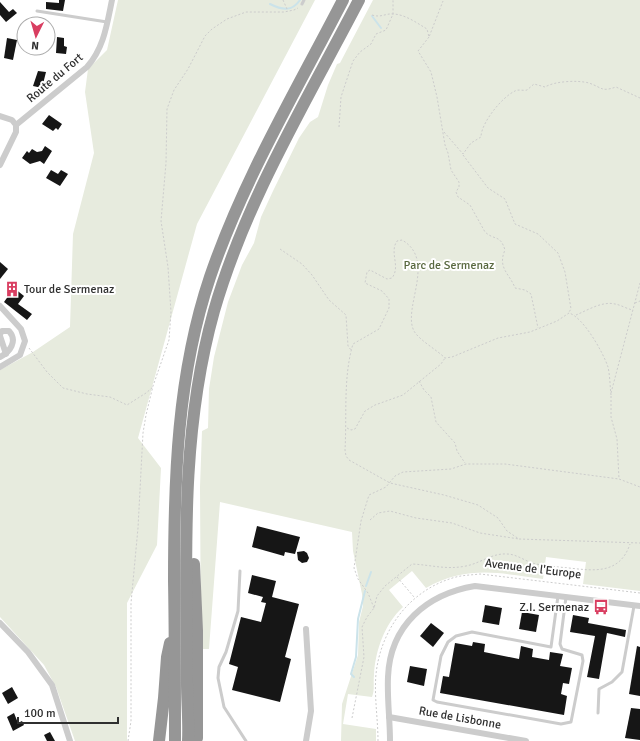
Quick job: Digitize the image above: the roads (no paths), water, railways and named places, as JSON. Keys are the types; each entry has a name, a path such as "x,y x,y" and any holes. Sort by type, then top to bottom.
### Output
{"highway":[{"path":"175,741 174,525 178,438 187,371 202,306 224,240 246,188 282,113 343,0"},
{"path":"195,740 197,631 193,541 196,401 214,310 238,240 281,146 359,0"},
{"path":"159,741 164,698 166,656 174,625"}],"street":[{"name":"Route du Fort","path":"16,125 87,67 95,58 102,43 112,0"},
{"path":"0,116 12,120 16,125 16,132 0,165"},
{"path":"0,306 22,329 25,344 20,355 0,367"},
{"path":"0,357 6,354 11,349 12,337 6,330 2,331 0,335 6,354"},
{"name":"Avenue de l'Europe","path":"390,741 388,677 393,650 398,638 409,620 432,600 459,589 475,586 637,606"},
{"path":"0,623 28,652 52,685 70,741"},
{"path":"306,629 311,711 306,741"},
{"name":"Rue de Lisbonne","path":"389,717 526,741"}],"lane":[{"path":"302,4 304,0"},
{"path":"37,11 107,22"},
{"path":"240,570 238,611 226,652 219,667 218,678 224,707 246,741"},
{"path":"558,596 551,647 472,632 456,636 448,642 441,656 433,700 437,702 561,724 571,722 582,655 562,649 560,644 566,597"},
{"path":"598,713 599,689 612,682 622,672 637,606"}],"waterway":[{"path":"270,4 286,9 294,7 300,0"},
{"path":"372,16 381,28"},
{"path":"366,586 371,572"},
{"path":"354,677 351,674 356,657 358,619 365,591"}],"place":[{"name":"Tour de Sermenaz","path":"12,289"},
{"name":"Z.I. Sermenaz","path":"601,607"}],"park label":[{"name":"Parc de Sermenaz","path":"449,265"}]}
